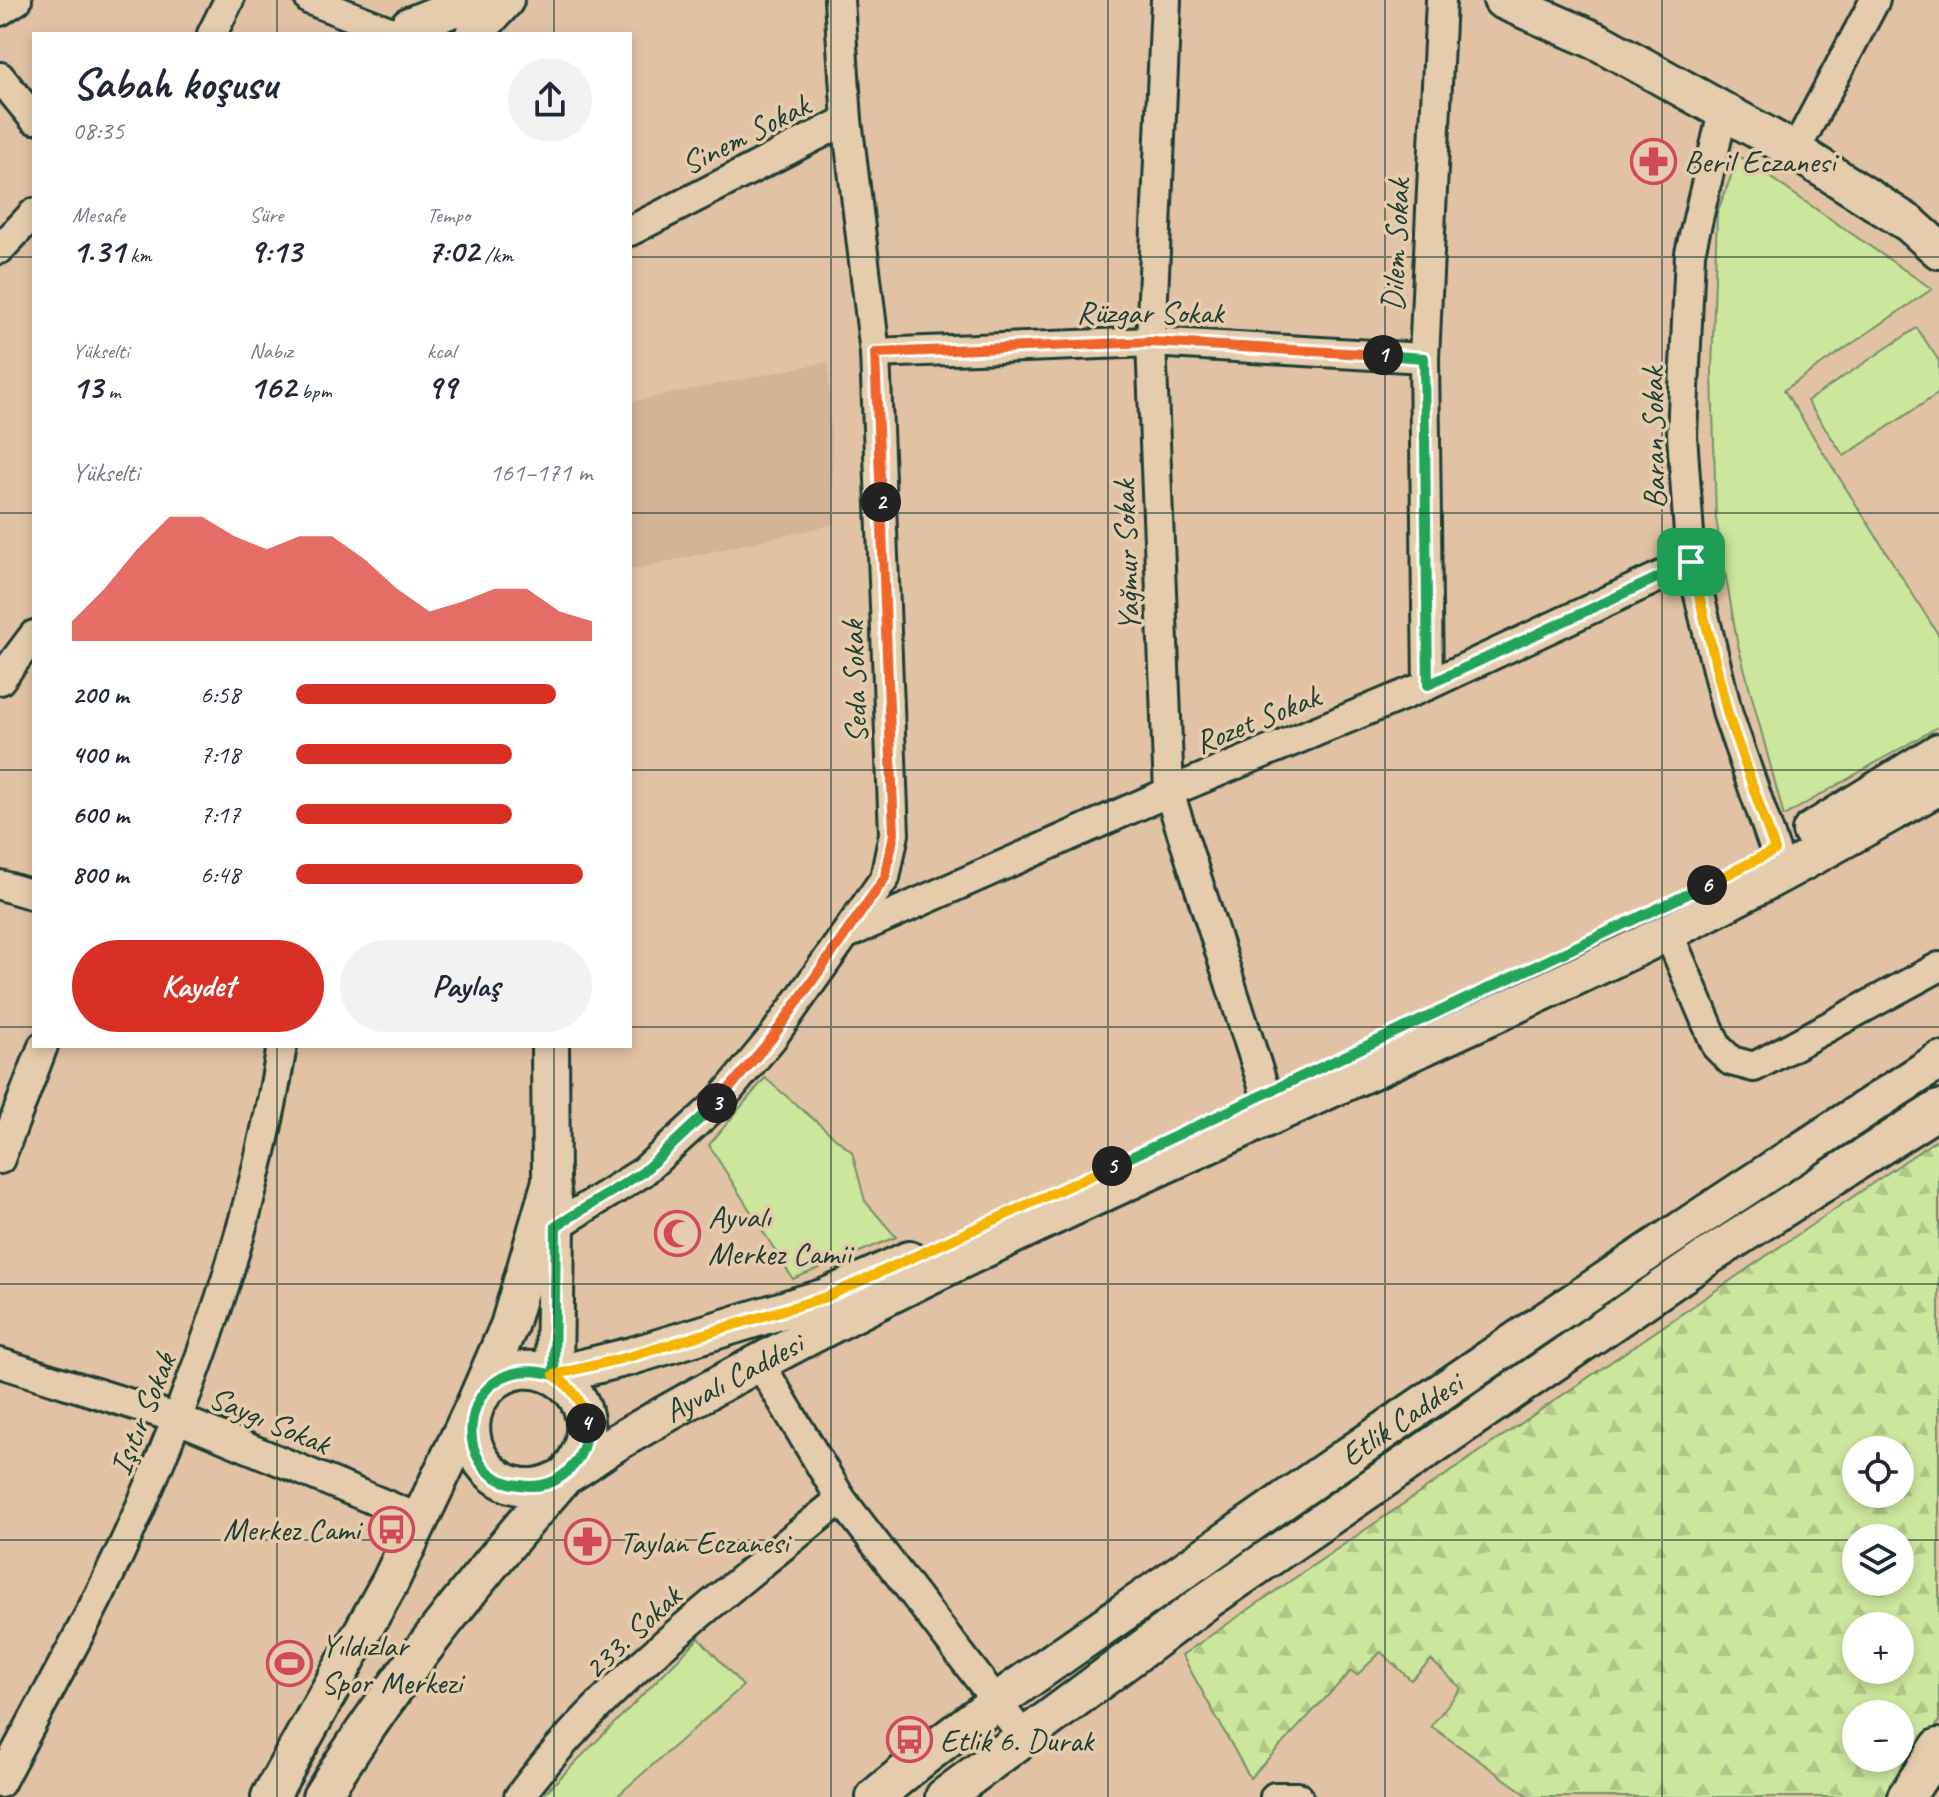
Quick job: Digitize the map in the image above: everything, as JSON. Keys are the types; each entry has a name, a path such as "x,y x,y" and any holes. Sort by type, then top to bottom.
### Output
{"main road":[{"path":"406,16 473,0"},
{"path":"476,32 505,0"},
{"path":"1502,0 1599,42 1795,151 1910,224 1939,250"},
{"path":"1553,0 1599,42"},
{"name":"Ayvalı Caddesi","path":"554,1375 632,1356 826,1297 1632,924 1818,828 1939,752"},
{"name":"Ayvalı Caddesi","path":"475,1404 471,1424 473,1444 481,1462 496,1476 514,1485 534,1487 554,1481 759,1362 954,1262 1668,932 1797,867 1939,786"},
{"path":"550,1048 551,1181 556,1226 554,1375"},
{"name":"Etlik Caddesi","path":"875,1797 995,1704 1292,1494 1724,1200 1939,1061"},
{"name":"Etlik Caddesi","path":"944,1797 1208,1600 1686,1272 1939,1109"},
{"path":"475,1404 509,1326 551,1181"},
{"name":"Ayvalı Caddesi","path":"270,1797 382,1595 475,1404 486,1389 509,1374 536,1370 554,1375 569,1386 580,1401 586,1418 586,1437 581,1455 451,1612 362,1732 321,1797"},
{"path":"1906,1797 1939,1747"}],"street":[{"path":"0,11 17,0"},
{"path":"213,32 229,0"},
{"path":"310,0 406,16"},
{"name":"Seda Sokak","path":"556,1226 643,1172 719,1102 772,1038 885,878 894,834 875,353 847,120 839,0"},
{"name":"Yağmur Sokak","path":"1166,0 1151,342 1169,792 1266,1095"},
{"name":"Dilem Sokak","path":"1428,685 1424,358 1441,0"},
{"path":"1795,151 1875,0"},
{"path":"0,77 32,117"},
{"name":"Baran Sokak","path":"1723,112 1690,253 1682,435 1691,562 1728,715 1775,850"},
{"name":"Sinem Sokak","path":"632,230 847,120"},
{"path":"0,249 32,215"},
{"name":"Rüzgar Sokak","path":"875,353 1151,342 1424,358"},
{"name":"Rozet Sokak","path":"847,934 1169,792 1428,685 1691,562"},
{"path":"0,680 32,638"},
{"path":"0,885 32,894"},
{"path":"1668,932 1717,1047 1731,1061 1754,1067 1939,967"},
{"path":"0,1159 42,1048"},
{"name":"Işıtır Sokak","path":"0,1783 139,1511 209,1337 254,1190 282,1048"},
{"path":"759,1362 841,1499 995,1704 1023,1736"},
{"name":"Saygı Sokak","path":"0,1363 176,1418 420,1519"},
{"name":"233. Sokak","path":"519,1797 538,1771 650,1656 841,1499"},
{"path":"1275,1797 1298,1797"}],"shaded area":[{"path":"828,362 835,524 632,570 632,402"}],"green space":[{"path":"1739,156 1932,289 1784,390 1939,636 1939,726 1784,816 1737,641 1716,519 1712,371 1717,213"},
{"path":"1917,328 1939,361 1939,393 1844,456 1807,401"},
{"path":"765,1078 852,1152 865,1201 896,1237 793,1279 709,1145"},
{"path":"1939,1138 1939,1721 1914,1759 1914,1700 1842,1700 1842,1772 1905,1772 1889,1797 1530,1797 1431,1726 1461,1688 1431,1660 1411,1680 1381,1652 1357,1675 1351,1671 1250,1778 1182,1655"},
{"path":"699,1638 743,1686 616,1797 541,1797"}],"place":[{"name":"Beril Eczanesi","path":"1653,161"},
{"name":"Ayvalı Merkez Camii","path":"677,1234"},
{"name":"Merkez Cami","path":"391,1529"},
{"name":"Taylan Eczanesi","path":"588,1542"},
{"name":"Yıldızlar Spor Merkezi","path":"290,1663"},
{"name":"Etlik 6. Durak","path":"909,1740"}],"route":[{"path":"1691,562 1428,685 1424,358 1151,342 875,353 894,834 885,878 772,1038 719,1102 643,1172 556,1226 554,1375 536,1370 517,1371 500,1377 486,1389 475,1404 471,1424 473,1444 481,1462 496,1476 514,1485 534,1487 554,1481 570,1470 581,1455 586,1437 586,1418 580,1401 569,1386 554,1375 632,1356 826,1297 1632,924 1775,850 1728,715 1691,562"}]}
